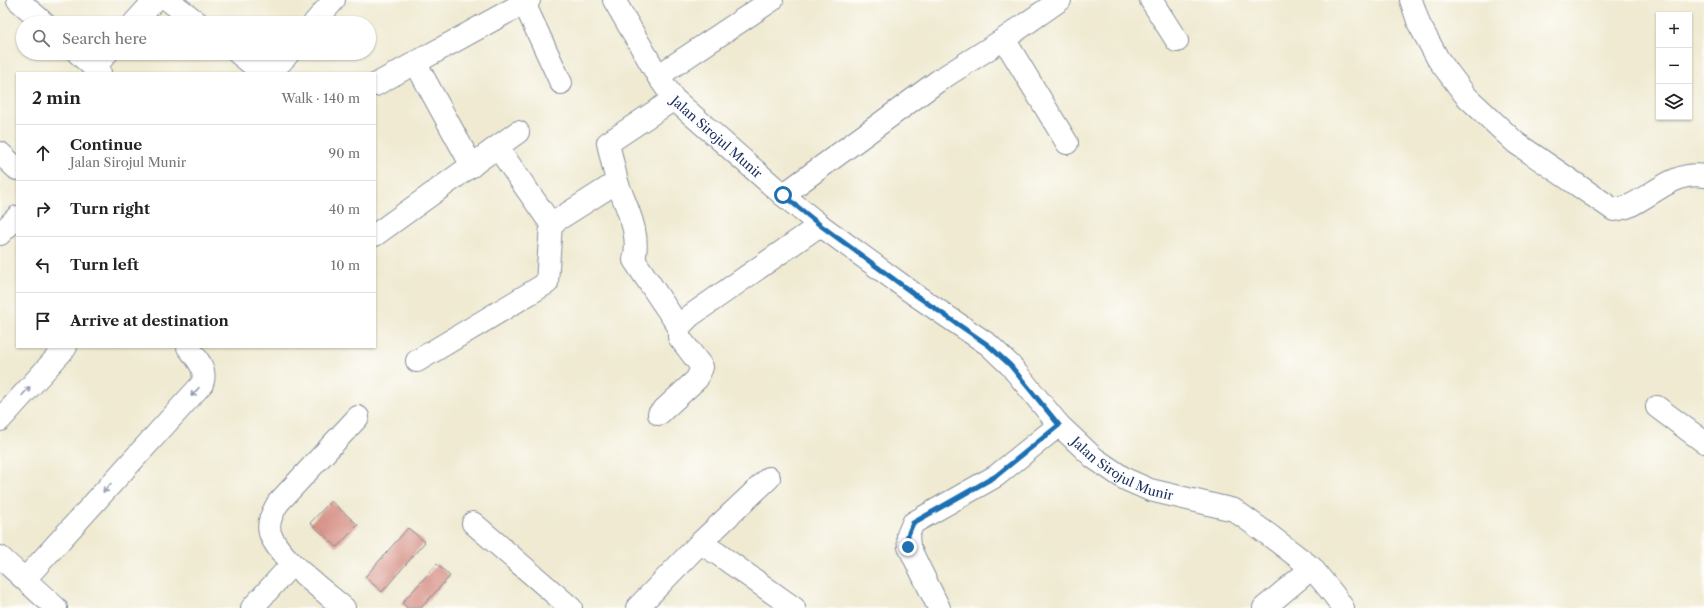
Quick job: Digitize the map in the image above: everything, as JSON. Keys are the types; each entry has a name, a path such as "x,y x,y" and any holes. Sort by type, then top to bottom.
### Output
{"street":[{"path":"18,0 36,16"},
{"path":"140,16 155,0"},
{"path":"168,0 189,16"},
{"path":"320,16 334,0"},
{"name":"Jalan Sirojul Munir","path":"614,0 658,76 674,99 783,195 820,225 914,294 988,345 1010,365 1059,425 1094,458 1125,479 1150,490 1234,510 1312,568 1343,608"},
{"path":"658,76 772,0"},
{"path":"783,195 938,80 1004,39 1060,0"},
{"path":"1151,0 1177,41"},
{"path":"1411,0 1419,24 1438,59 1466,96 1516,143 1614,210 1628,206 1675,180 1698,175 1704,176"},
{"path":"376,84 414,62 526,2 561,83"},
{"path":"1004,39 1067,143"},
{"path":"91,60 100,65"},
{"path":"247,60 261,71 267,72 273,70 283,60"},
{"path":"414,62 472,166"},
{"path":"674,99 608,144 617,182 634,227 636,250 634,260 680,327"},
{"path":"376,234 498,148 518,132"},
{"path":"418,361 547,283 551,224 498,148"},
{"path":"0,154 16,168"},
{"path":"551,224 617,182"},
{"path":"0,234 16,218"},
{"path":"659,414 697,379 702,367 679,337 680,327 690,316 820,225"},
{"path":"0,420 65,348"},
{"path":"25,579 202,384 204,379 204,371 189,348"},
{"path":"1657,407 1704,442"},
{"path":"344,608 292,564 276,545 270,532 271,517 278,504 358,416"},
{"path":"939,608 908,547 908,535 913,523 996,476 1059,425"},
{"path":"637,608 700,543 769,478"},
{"path":"473,522 570,608"},
{"path":"700,543 794,608"},
{"path":"0,557 56,608"},
{"path":"252,608 292,564"},
{"path":"1264,608 1312,568"}],"building":[{"path":"331,501 358,525 337,547 310,523"},
{"path":"408,528 425,542 382,592 365,577"},
{"path":"437,564 450,576 421,608 407,608 402,603"}],"route":[{"path":"783,195 820,225 914,294 988,345 1010,365 1029,386 1059,425 996,476 913,523 908,535 908,547"}]}
